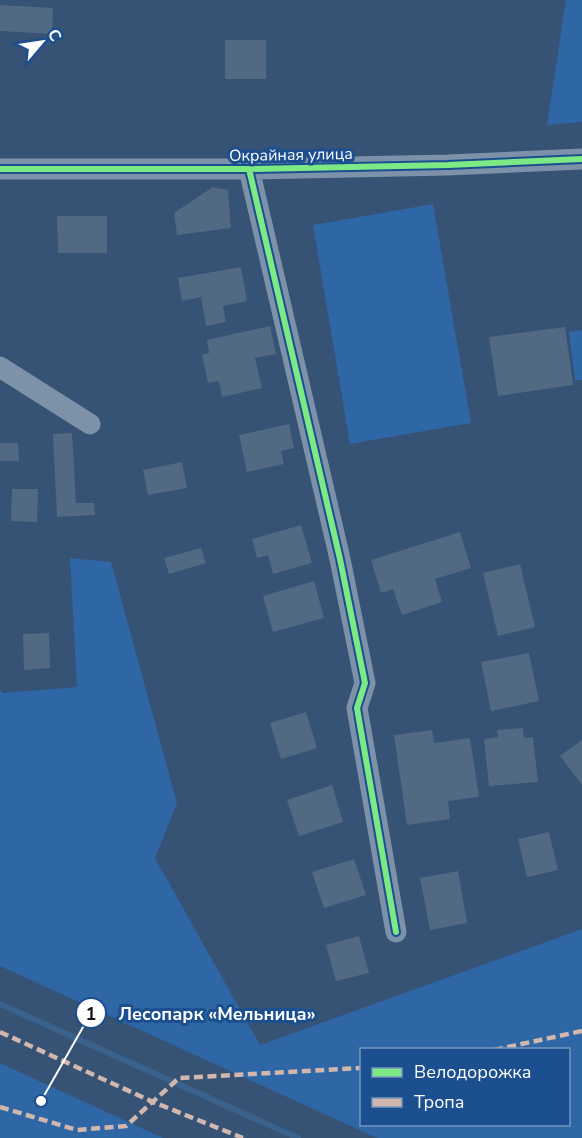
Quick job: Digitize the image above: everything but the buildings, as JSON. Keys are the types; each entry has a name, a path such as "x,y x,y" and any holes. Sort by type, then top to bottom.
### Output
{"street":[{"name":"Окрайная улица","path":"0,169 249,169 448,165 582,159"},
{"path":"249,169 340,559 365,683 357,708 396,932"},
{"path":"0,367 90,423"}],"shaded area":[{"path":"566,0 582,0 582,122 547,125"},
{"path":"433,204 471,423 350,444 313,225"},
{"path":"582,330 582,380 575,380 569,332"},
{"path":"70,558 111,562 177,803 155,858 260,1045 582,929 582,1138 377,1138 0,966 0,688 2,693 77,687"},
{"path":"0,1063 163,1138 0,1138"}],"waterway":[{"path":"0,1004 298,1138"}],"marked path":[{"path":"503,1048 582,1031"},
{"path":"0,1032 153,1102 243,1138"},
{"path":"0,1107 77,1130 126,1126 179,1078 360,1068"}],"cycle path":[{"path":"0,169 249,169 448,165 582,159"},
{"path":"249,169 340,559 365,683 357,708 396,932"}],"place":[{"name":"Лесопарк «Мельница»","path":"41,1101"}]}
